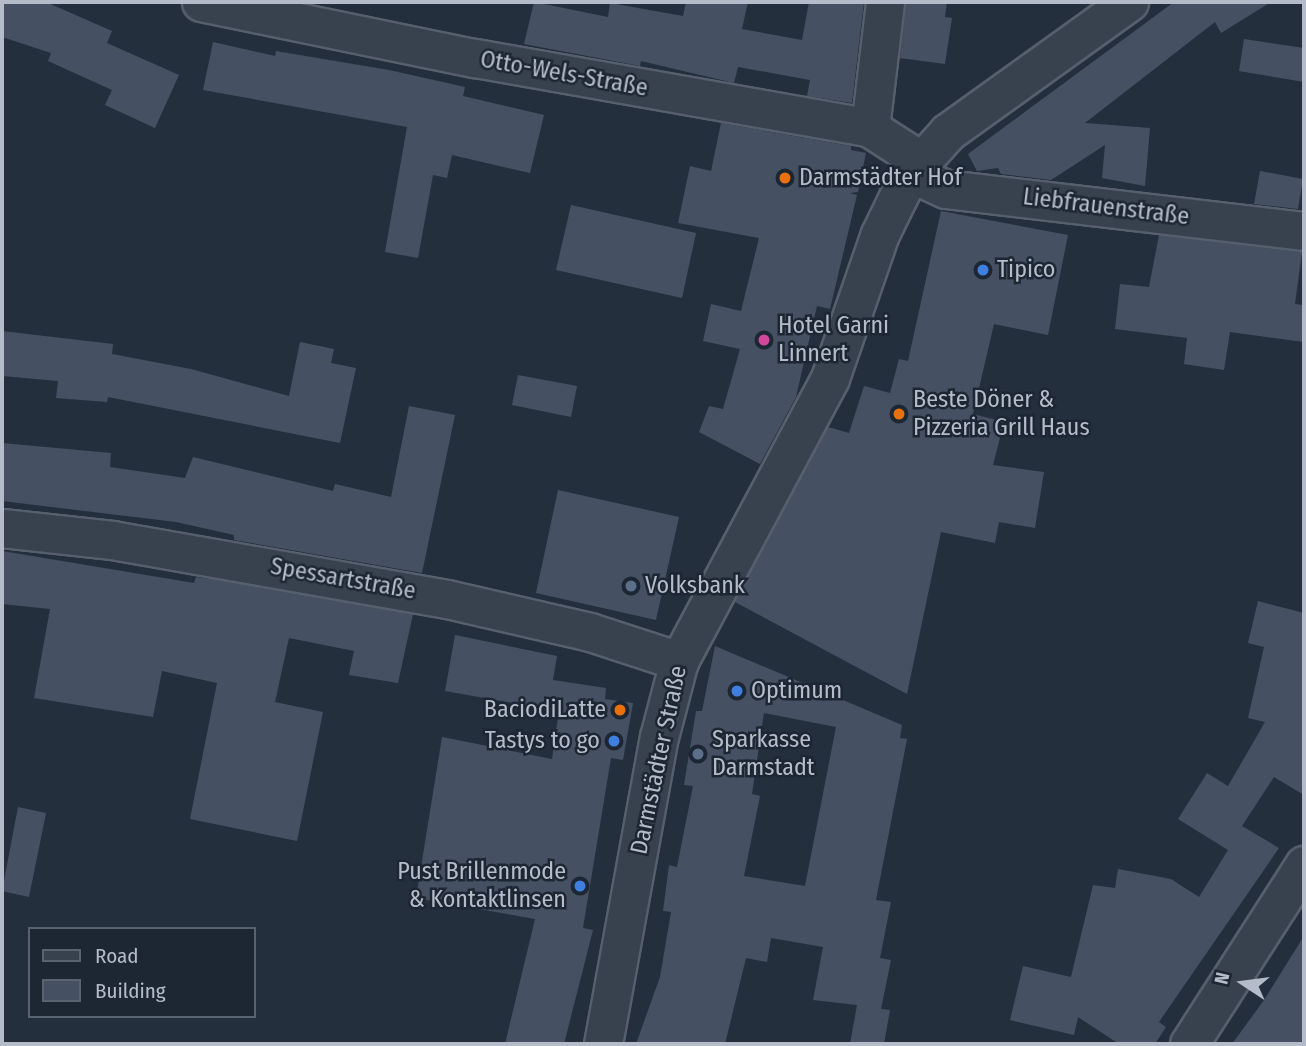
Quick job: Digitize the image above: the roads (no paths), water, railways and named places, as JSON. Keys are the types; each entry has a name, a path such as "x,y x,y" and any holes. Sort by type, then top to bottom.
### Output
{"street":[{"name":"Otto-Wels-Straße","path":"201,2 475,58 870,128 916,167"},
{"path":"870,128 885,2"},
{"name":"Darmstädter Straße","path":"603,1044 659,737 678,661 830,378 880,234 916,167 948,132 1129,2"},
{"name":"Liebfrauenstraße","path":"916,167 946,189 1304,231"},
{"name":"Spessartstraße","path":"2,528 112,540 447,598 590,632 678,661"},
{"path":"1189,1044 1304,865"}],"place":[{"name":"Darmstädter Hof","path":"785,178"},
{"name":"Tipico","path":"983,270"},
{"name":"Hotel Garni Linnert","path":"764,340"},
{"name":"Beste Döner & Pizzeria Grill Haus","path":"899,414"},
{"name":"Volksbank","path":"631,586"},
{"name":"Optimum","path":"737,691"},
{"name":"BaciodiLatte","path":"620,710"},
{"name":"Tastys to go","path":"614,741"},
{"name":"Sparkasse Darmstadt","path":"698,754"},
{"name":"Pust Brillenmode & Kontaktlinsen","path":"580,886"}]}
